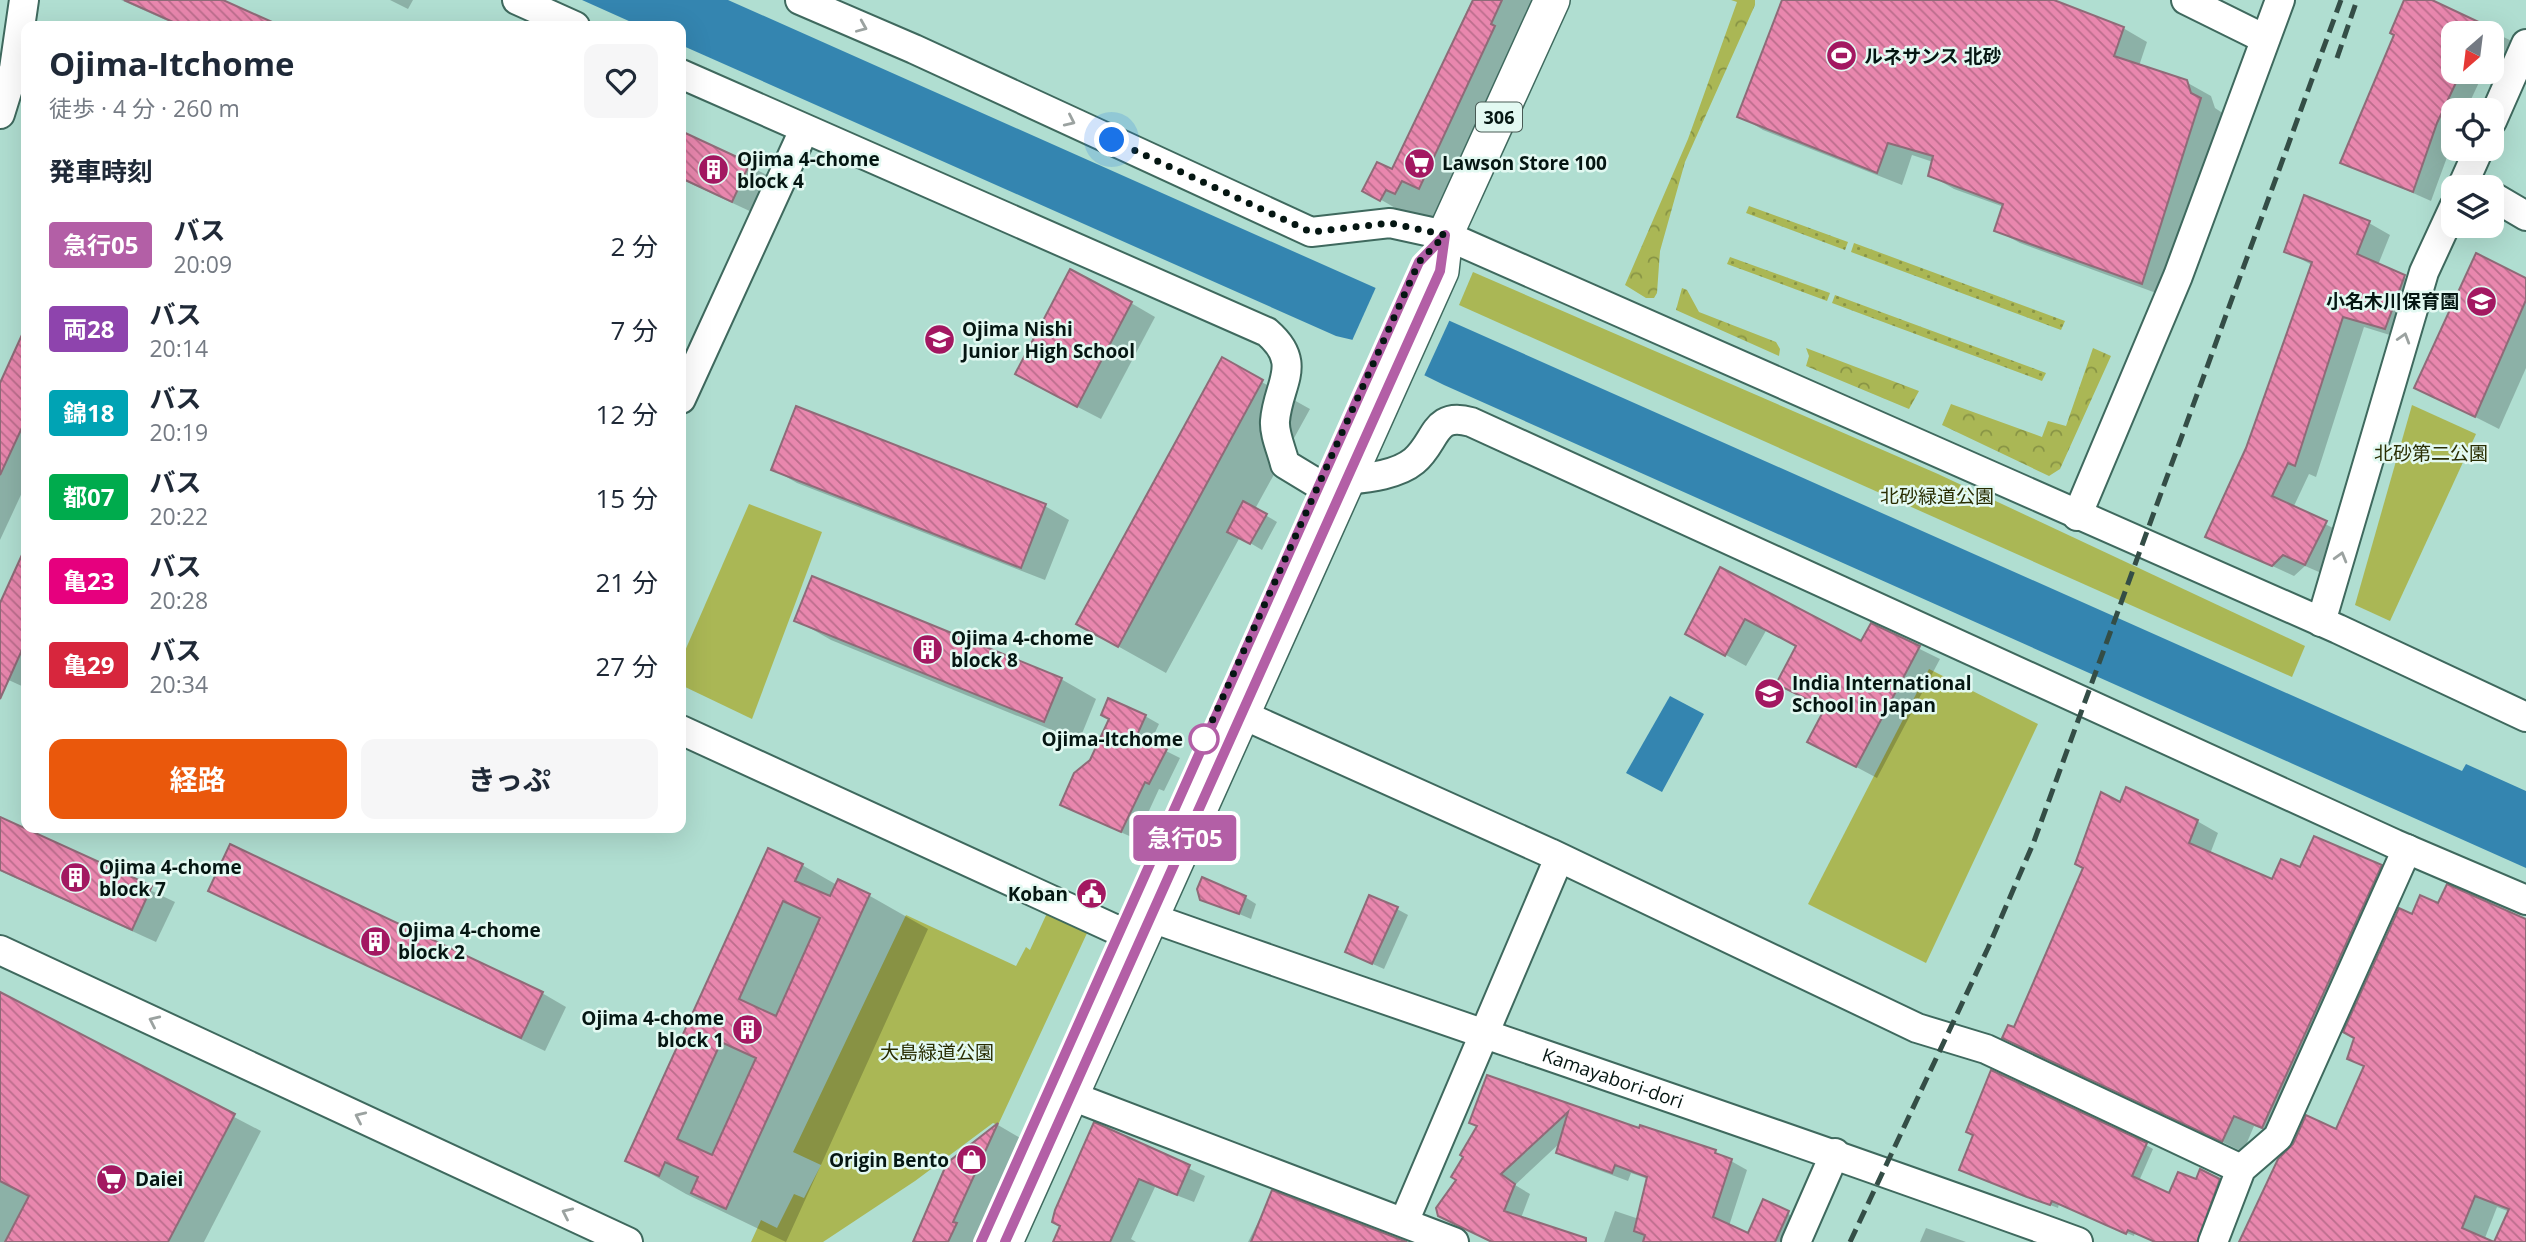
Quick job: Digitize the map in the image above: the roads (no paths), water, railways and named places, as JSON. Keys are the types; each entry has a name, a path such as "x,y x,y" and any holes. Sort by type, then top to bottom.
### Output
{"main road":[{"name":"306","path":"1005,1242 1069,1095 1134,924 1552,0"},
{"name":"306","path":"981,1242 1134,924 1241,714 1332,482"}],"street":[{"path":"0,114 14,69 24,0"},
{"path":"517,0 564,21"},
{"path":"2186,0 2265,39"},
{"path":"2077,516 2178,276 2280,0"},
{"path":"818,4 1311,232 1390,223 1445,235 2320,622 2526,717"},
{"path":"2502,98 2526,44"},
{"path":"686,76 1266,332 1280,343 1289,366 1275,424 1285,464 1332,482 1404,468 1417,459 1444,423 1456,418 1471,422 2407,849 2526,900"},
{"path":"686,388 804,130"},
{"path":"2504,203 2526,216"},
{"path":"2320,622 2424,272 2441,235"},
{"path":"1241,714 1559,858 1917,1028 1986,1049 2241,1169"},
{"name":"Kamayabori-dori","path":"686,732 1134,924 1484,1036 1835,1153 2078,1242"},
{"path":"2213,1242 2241,1169 2278,1137 2407,849"},
{"path":"1404,1222 1559,858"},
{"path":"0,950 628,1242"},
{"path":"1069,1095 1454,1242"},
{"path":"1796,1242 1835,1153"}],"water":[{"path":"582,0 728,0 2462,771 2466,764 2526,791 2526,868 1444,385 1353,340 1336,336 686,47 686,21 629,21"},
{"path":"1670,696 1704,714 1662,792 1626,773"}],"railway":[{"path":"1850,1242 1988,948 2033,844 2341,0"},
{"path":"2337,58 2357,0"}],"place":[{"name":"ルネサンス 北砂","path":"1841,56"},
{"name":"Lawson Store 100","path":"1419,163"},
{"name":"Ojima 4-chome block 4","path":"714,170"},
{"name":"小名木川保育園","path":"2482,301"},
{"name":"Ojima Nishi Junior High School","path":"939,340"},
{"name":"Ojima 4-chome block 8","path":"928,649"},
{"name":"India International School in Japan","path":"1769,694"},
{"name":"Ojima-Itchome","path":"1204,739"},
{"name":"Ojima 4-chome block 7","path":"76,878"},
{"name":"Koban","path":"1091,894"},
{"name":"Ojima 4-chome block 2","path":"375,941"},
{"name":"Ojima 4-chome block 1","path":"747,1029"},
{"name":"Origin Bento","path":"972,1160"},
{"name":"Daiei","path":"112,1179"}],"park label":[{"name":"北砂第二公園","path":"2431,453"},
{"name":"北砂緑道公園","path":"1937,496"},
{"name":"大島緑道公園","path":"937,1052"}]}
